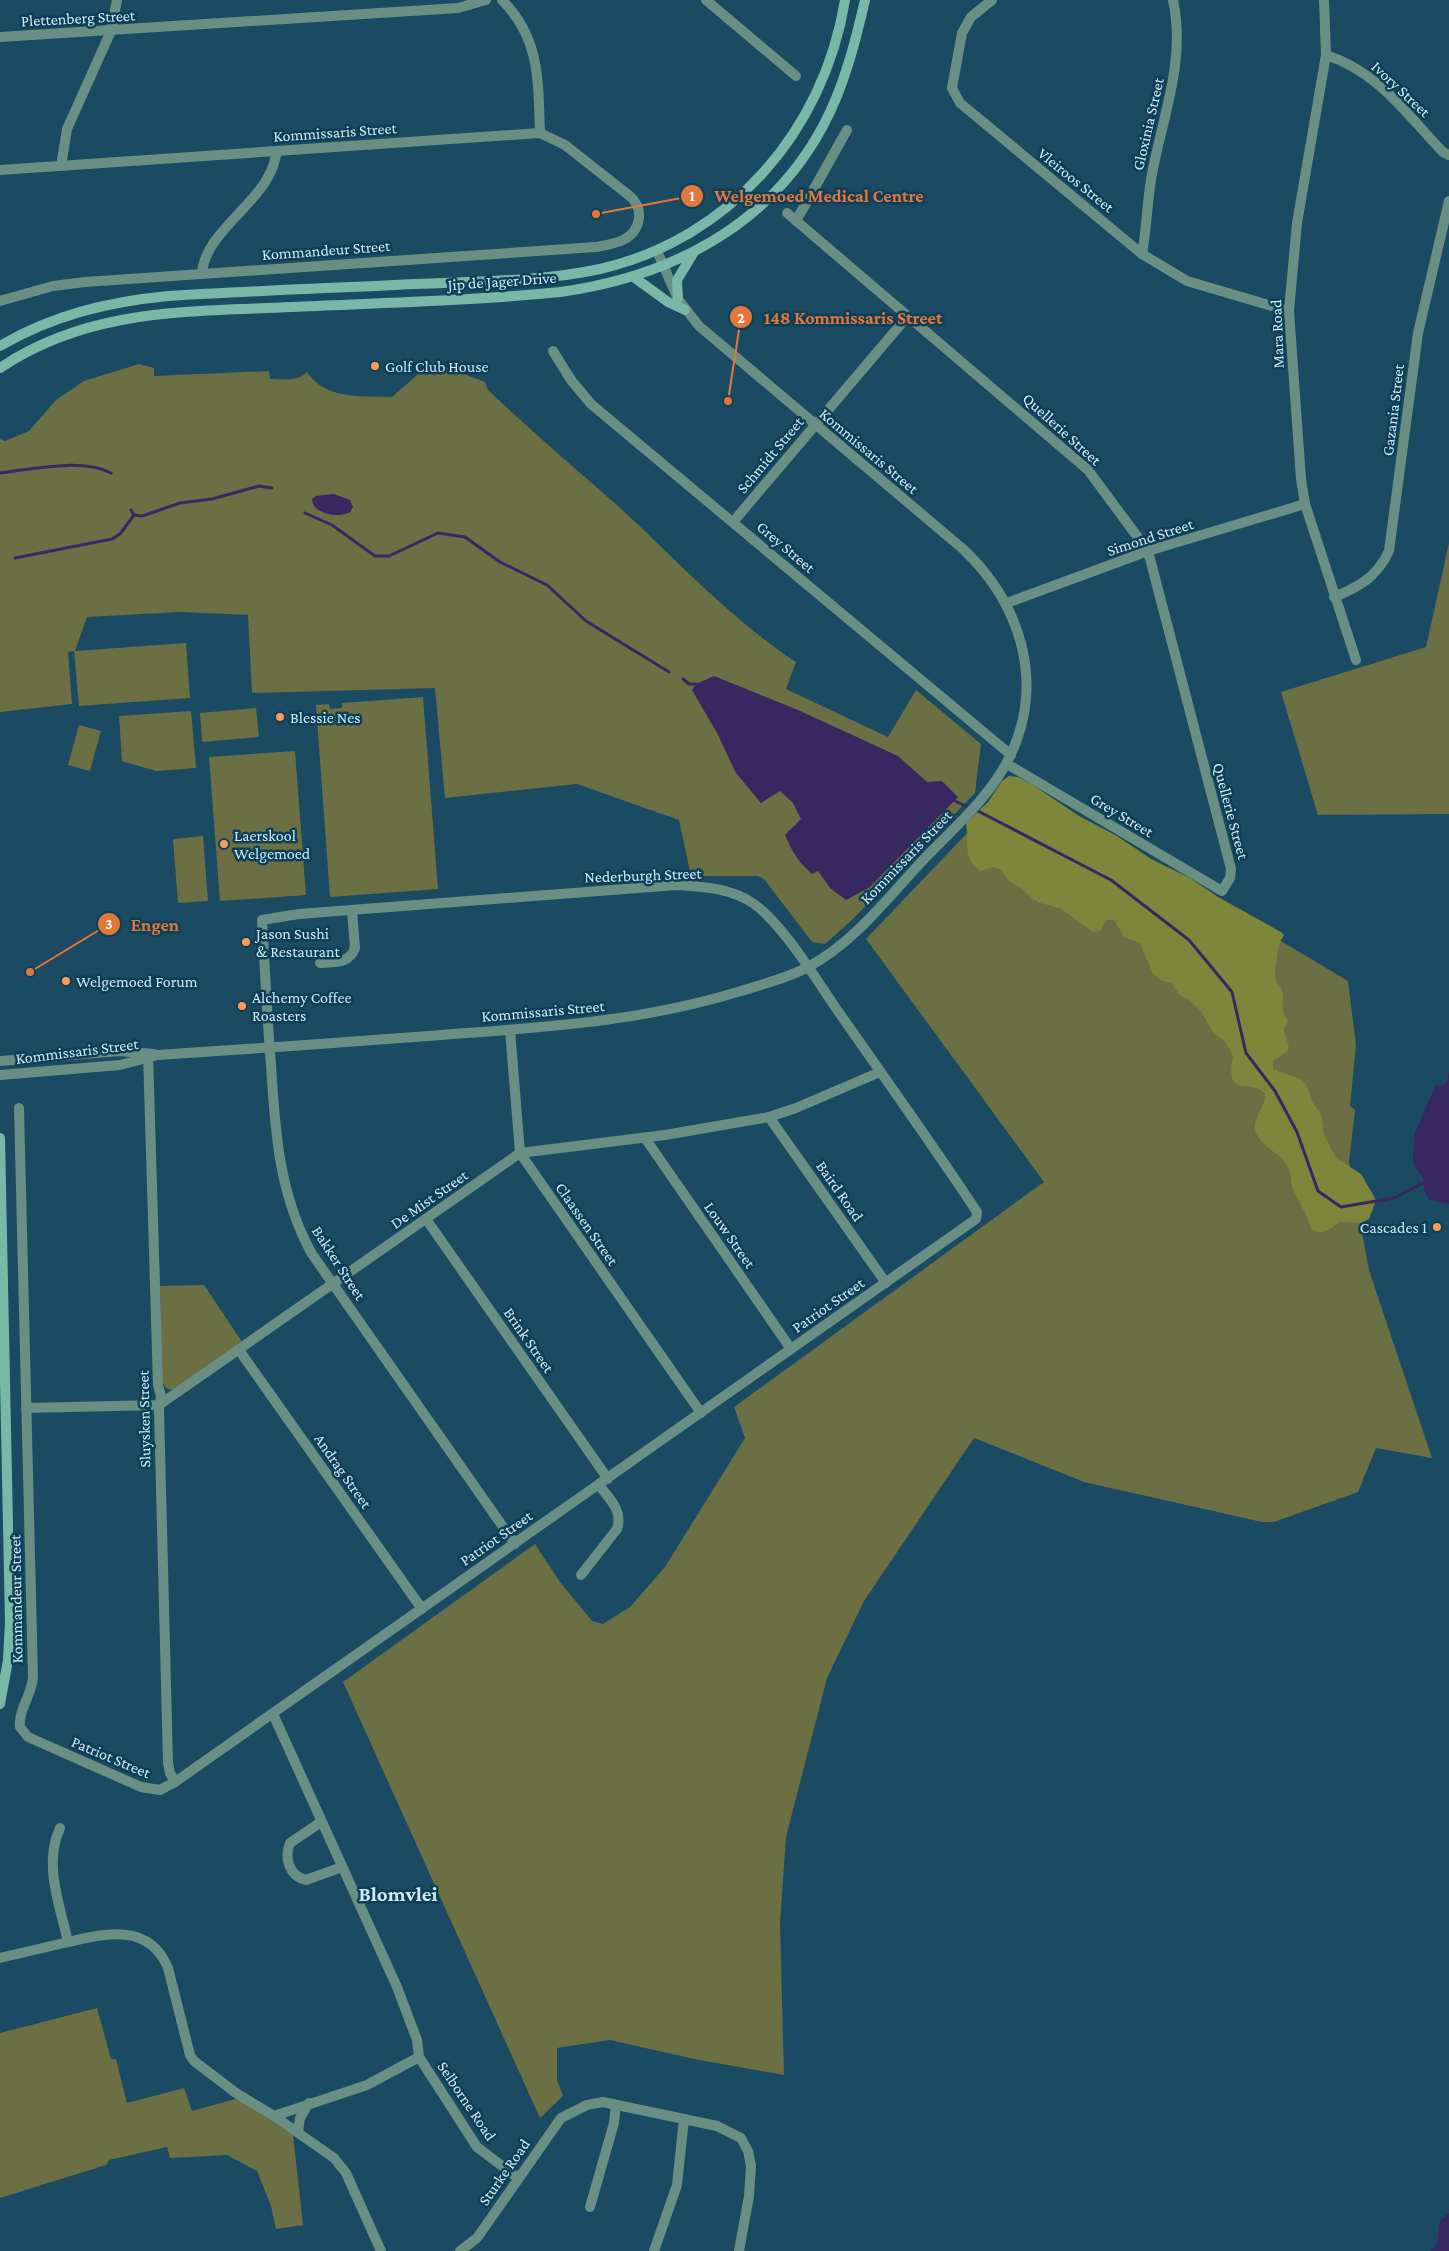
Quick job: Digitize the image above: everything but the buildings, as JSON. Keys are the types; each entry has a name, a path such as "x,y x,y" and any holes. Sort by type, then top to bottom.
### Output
{"main road":[{"name":"Jip de Jager Drive","path":"0,346 52,320 88,308 127,301 168,296 474,282 550,276 598,269 657,251 699,228 730,206 754,184 782,152 804,119 824,78 842,21 846,0"},
{"name":"Jip de Jager Drive","path":"0,368 22,354 56,337 128,318 218,311 540,294 585,289 635,278 663,267 717,239 763,204 803,157 822,128 841,84 856,37 865,0"},
{"path":"678,299 678,280 694,252"},
{"path":"635,278 668,302 684,310"},
{"path":"0,1138 10,1622 8,1660 0,1704"}],"street":[{"path":"61,166 67,129 110,31 117,0"},
{"path":"458,8 466,0"},
{"name":"Plettenberg Street","path":"0,38 458,8 486,0"},
{"path":"502,0 523,27 535,57 540,133"},
{"path":"706,0 796,76"},
{"name":"Vleiroos Street","path":"992,0 971,17 962,33 953,80 954,96 967,110 1142,254 1187,282 1289,312"},
{"name":"Gloxinia Street","path":"1142,254 1152,175 1176,65 1177,35 1173,0"},
{"name":"Mara Road","path":"1324,0 1326,55 1297,224 1289,312 1299,462 1305,504 1356,660"},
{"name":"Ivory Street","path":"1326,55 1349,63 1378,83 1400,104 1443,152 1449,155"},
{"path":"796,221 847,130"},
{"name":"Kommissaris Street","path":"0,170 540,133 565,145 631,197 637,204 640,214"},
{"path":"202,274 207,252 264,183 274,165 277,151"},
{"name":"Gazania Street","path":"1334,597 1367,581 1383,564 1389,551 1418,333 1449,201"},
{"name":"Quellerie Street","path":"787,213 1088,470 1148,551 1231,869 1230,878 1222,892"},
{"name":"Kommandeur Street","path":"0,301 53,286 596,247 616,243 627,238 635,230 640,214"},
{"name":"Kommissaris Street","path":"0,1061 119,1052 152,1055 591,1024 693,1005 808,967 838,948 996,782 1020,734 1026,707 1027,677 1023,650 1007,603 987,574 963,549 699,326 684,310 657,251"},
{"name":"Schmidt Street","path":"733,522 907,317"},
{"name":"Grey Street","path":"553,351 570,380 591,404 733,522 1009,759 1222,892"},
{"name":"Simond Street","path":"1007,603 1148,551 1305,504"},
{"name":"Nederburgh Street","path":"262,920 299,914 677,885 710,887 730,892 753,903 764,912 808,967 977,1212 976,1219"},
{"path":"320,964 345,961 353,954 355,948 352,910"},
{"name":"Bakker Street","path":"262,920 275,1129 288,1197 300,1232 333,1284 515,1544"},
{"path":"510,1030 520,1153"},
{"name":"Kommissaris Street","path":"0,1075 120,1065 152,1055"},
{"name":"Sluysken Street","path":"152,1055 168,1763 170,1773 175,1782"},
{"name":"De Mist Street","path":"159,1405 520,1153 644,1138 769,1116 796,1108 880,1072"},
{"name":"Kommandeur Street","path":"19,1108 33,1678 21,1714 20,1727"},
{"name":"Baird Road","path":"769,1116 886,1283"},
{"name":"Louw Street","path":"644,1138 791,1349"},
{"name":"Claassen Street","path":"520,1153 701,1413"},
{"name":"Brink Street","path":"426,1219 608,1479"},
{"name":"Patriot Street","path":"20,1727 28,1737 146,1789 160,1790 175,1782 976,1219"},
{"name":"Andrag Street","path":"239,1350 422,1609"},
{"path":"26,1408 159,1405"},
{"path":"580,1575 617,1529 619,1522 618,1509 599,1485"},
{"path":"272,1714 397,1987 417,2040 419,2057 367,2085 274,2116"},
{"path":"321,1822 290,1843 288,1860 290,1868 294,1874 306,1880 342,1866"},
{"path":"60,1828 53,1844 52,1865 68,1942"},
{"path":"0,1958 106,1934 122,1933 138,1938 152,1946 162,1957 168,1968 190,2055 194,2061 236,2093 274,2116 334,2158 341,2166 381,2251"},
{"name":"Selborne Road","path":"419,2057 477,2147 518,2178"},
{"path":"298,2132 300,2118 309,2103"},
{"name":"Sturke Road","path":"460,2251 477,2238 561,2118 574,2110 595,2103 616,2105"},
{"path":"590,2207 614,2123 616,2105 729,2130 741,2138 746,2145 751,2166 739,2251"},
{"path":"654,2251 680,2171 684,2119"}],"green space":[{"path":"432,362 485,382 488,390 619,507 726,608 796,662 786,689 888,737 916,690 981,744 975,793 853,919 825,944 812,942 764,879 758,876 691,876 679,820 577,784 445,798 435,688 252,693 248,615 181,612 87,617 75,651 186,643 190,698 79,706 74,651 68,652 72,704 0,712 0,439 5,441 29,431 56,400 84,381 139,364 154,368 154,376 269,371 270,379 295,379 307,372 324,388 334,392 345,395 392,397"},
{"path":"1449,543 1449,814 1318,815 1281,692 1426,647"},
{"path":"423,697 438,889 330,897 316,705 329,704 330,709 342,708 342,703"},
{"path":"256,708 259,737 202,742 200,713"},
{"path":"191,711 196,768 156,771 122,761 119,716"},
{"path":"79,725 101,731 90,771 68,765"},
{"path":"295,751 306,895 220,901 209,757"},
{"path":"1009,776 1018,777 1033,785 1079,816 1117,836 1151,859 1190,878 1218,897 1284,935 1279,944 1275,975 1283,993 1282,1008 1288,1021 1284,1029 1289,1048 1273,1061 1273,1069 1302,1080 1307,1086 1313,1103 1321,1114 1324,1135 1336,1158 1361,1174 1376,1200 1369,1219 1361,1223 1340,1222 1323,1232 1315,1231 1311,1228 1293,1189 1288,1167 1280,1157 1262,1142 1255,1130 1256,1120 1264,1104 1265,1094 1260,1089 1241,1086 1232,1079 1233,1056 1226,1043 1213,1032 1201,1011 1188,999 1181,996 1171,983 1160,980 1153,974 1140,943 1124,937 1114,920 1106,920 1100,931 1093,932 1060,908 1040,903 1033,899 1021,888 1010,882 1000,869 992,867 981,871 975,866 969,855 966,823 988,802 1002,781"},
{"path":"1015,783 1348,981 1356,1045 1350,1106 1355,1110 1349,1162 1369,1270 1432,1458 1376,1448 1358,1492 1274,1522 1262,1522 1084,1482 974,1438 864,1601 827,1678 786,1837 780,1924 784,2075 694,2059 610,2040 557,2048 557,2080 563,2096 540,2118 343,1682 535,1544 560,1582 592,1621 603,1624 630,1607 665,1567 745,1438 734,1407 1044,1182 866,939"},
{"path":"203,836 208,901 178,903 173,839"},
{"path":"204,1285 242,1342 173,1390 167,1389 162,1382 160,1286"},
{"path":"97,2008 111,2059 116,2059 127,2103 184,2088 192,2111 239,2098 293,2135 303,2225 276,2229 271,2206 257,2171 227,2155 170,2158 167,2147 109,2160 106,2165 0,2198 0,2033"}],"shaded area":[{"path":"334,494 350,500 353,507 350,512 339,515 327,514 321,512 313,504 312,499 316,496"},
{"path":"714,676 798,710 898,756 927,782 942,781 958,797 870,887 846,900 830,888 818,871 812,874 807,870 793,851 785,835 801,819 793,803 780,791 761,803 736,773 717,733 692,690 696,684"},
{"path":"1449,1072 1449,1204 1429,1200 1424,1189 1423,1178 1414,1165 1413,1156 1415,1133 1436,1084 1442,1086 1447,1082"},
{"path":"1449,2213 1449,2251 1431,2251 1437,2244 1440,2221"}],"waterway":[{"path":"0,473 72,465 86,466 111,473"},
{"path":"131,510 134,515 142,516 180,503 212,499 259,486 272,488"},
{"path":"305,513 332,525 375,556 389,556 438,533 465,537 500,562 547,585 586,621 669,672"},
{"path":"15,558 112,539 120,534 134,515"},
{"path":"683,679 689,684 696,684"},
{"path":"955,801 970,808"},
{"path":"976,810 1111,880 1189,940 1232,992 1246,1053 1275,1091 1297,1132 1318,1191 1341,1207 1394,1198 1423,1183"}],"place":[{"name":"Welgemoed Medical Centre","path":"596,214"},
{"name":"Golf Club House","path":"375,366"},
{"name":"148 Kommissaris Street","path":"728,401"},
{"name":"Blessie Nes","path":"280,717"},
{"name":"Laerskool Welgemoed","path":"224,844"},
{"name":"Jason Sushi & Restaurant","path":"246,942"},
{"name":"Engen","path":"30,972"},
{"name":"Welgemoed Forum","path":"66,981"},
{"name":"Alchemy Coffee Roasters","path":"242,1006"},
{"name":"Cascades 1","path":"1437,1227"}],"district":[{"name":"Blomvlei","path":"398,1894"}]}
